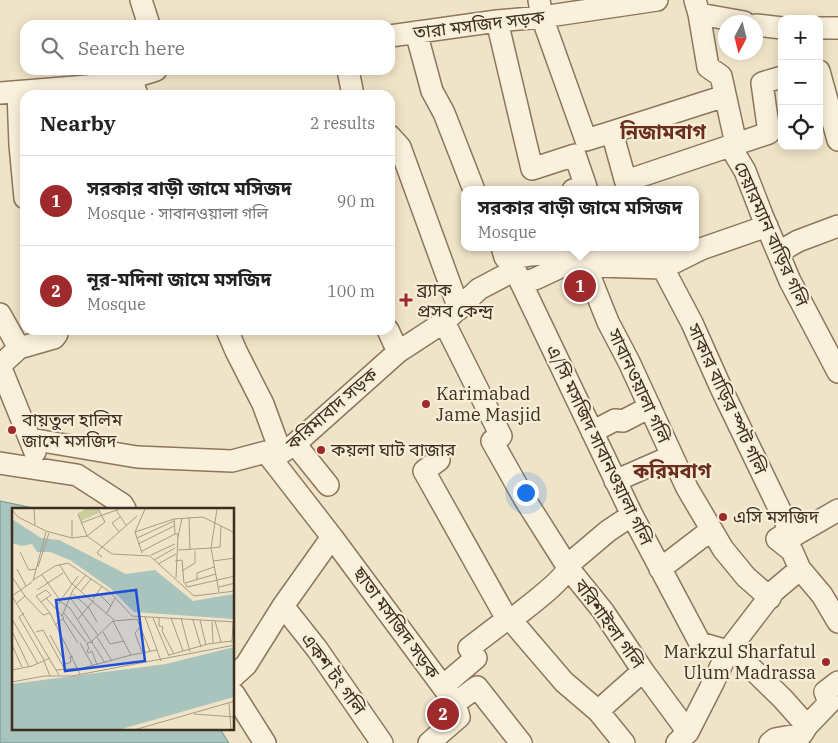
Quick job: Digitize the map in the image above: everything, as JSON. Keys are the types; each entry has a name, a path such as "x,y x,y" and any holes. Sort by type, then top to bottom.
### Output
{"street":[{"path":"141,0 147,20"},
{"name":"তারা মসজিদ সড়ক","path":"395,35 497,21 541,9 656,0"},
{"name":"চেয়ারম্যান বাড়ির গলি","path":"722,15 697,7 708,67 721,76 733,144 790,280 838,372"},
{"path":"541,9 600,186"},
{"path":"497,21 532,169 576,155 586,186"},
{"path":"763,26 778,28"},
{"path":"823,28 838,28"},
{"path":"416,32 432,91 444,112 472,186"},
{"path":"35,90 87,86 134,87 150,75"},
{"path":"349,75 352,90"},
{"path":"612,132 627,185 733,144 769,133 762,83 778,78"},
{"path":"823,86 838,140"},
{"path":"9,92 20,145"},
{"path":"586,140 725,96"},
{"path":"395,142 400,147 452,315 502,436 492,441 524,498 569,569"},
{"path":"699,238 765,221"},
{"name":"করিমাবাদ সড়ক","path":"699,249 765,221"},
{"path":"779,252 798,241 838,226"},
{"path":"577,255 604,251"},
{"path":"624,251 650,259 663,251"},
{"name":"করিমাবাদ সড়ক","path":"30,439 137,456 232,461 280,450 398,352 452,315 479,289 511,265 535,279 565,265 577,255 650,259 691,251"},
{"name":"সাবানওয়ালা গলি","path":"577,255 687,488 723,549 746,577 770,598"},
{"name":"সাকার বাড়ির স্পট গলি","path":"650,259 692,323 800,569 822,594 838,622"},
{"name":"এ/সি মসজিদ সাবানওয়ালা গলি","path":"511,265 632,516 700,643 728,651 741,658 783,698 805,734"},
{"path":"0,314 19,348"},
{"path":"41,468 0,366 19,348 54,338 56,335"},
{"path":"229,335 263,404 280,450 328,485"},
{"path":"390,335 398,352"},
{"path":"592,432 615,420 623,421 650,407"},
{"name":"ছাতা মসজিদ সড়ক","path":"280,450 332,537 449,695"},
{"path":"615,481 672,456"},
{"path":"439,460 424,471 509,620 564,682 598,711 624,743"},
{"path":"0,463 77,475 122,504 124,508"},
{"path":"784,535 795,535 838,510"},
{"path":"569,569 570,564 608,531 632,516"},
{"path":"660,569 712,530"},
{"path":"235,675 246,665 283,606 332,537"},
{"name":"বরিশাইলা গলি","path":"449,695 476,658 469,648 553,586 569,569 603,611 643,671 682,737"},
{"path":"682,737 713,683 728,651 774,591 800,569"},
{"name":"একশ টং গলি","path":"283,606 317,649 382,743"},
{"path":"598,711 643,671"},
{"path":"770,743 774,739 805,734 833,710 825,692 838,682"},
{"path":"429,743 459,717 449,695 477,687 521,743"},
{"path":"235,696 265,743"}],"water":[{"path":"0,501 33,508 12,508 12,730 221,730 229,743 0,743"}],"place":[{"name":"সরকার বাড়ী জামে মসিজদ","path":"580,286"},
{"name":"ব্র্যাক প্রসব কেন্দ্র","path":"406,300"},
{"name":"Karimabad Jame Masjid","path":"426,404"},
{"name":"বায়তুল হালিম জামে মসজিদ","path":"12,430"},
{"name":"কয়লা ঘাট বাজার","path":"321,450"},
{"name":"এসি মসজিদ","path":"723,517"},
{"name":"Markzul Sharfatul Ulum Madrassa","path":"826,662"},
{"name":"নূর-মদিনা জামে মসজিদ","path":"443,714"}],"district":[{"name":"নিজামবাগ","path":"663,132"},
{"name":"করিমবাগ","path":"672,471"}]}
